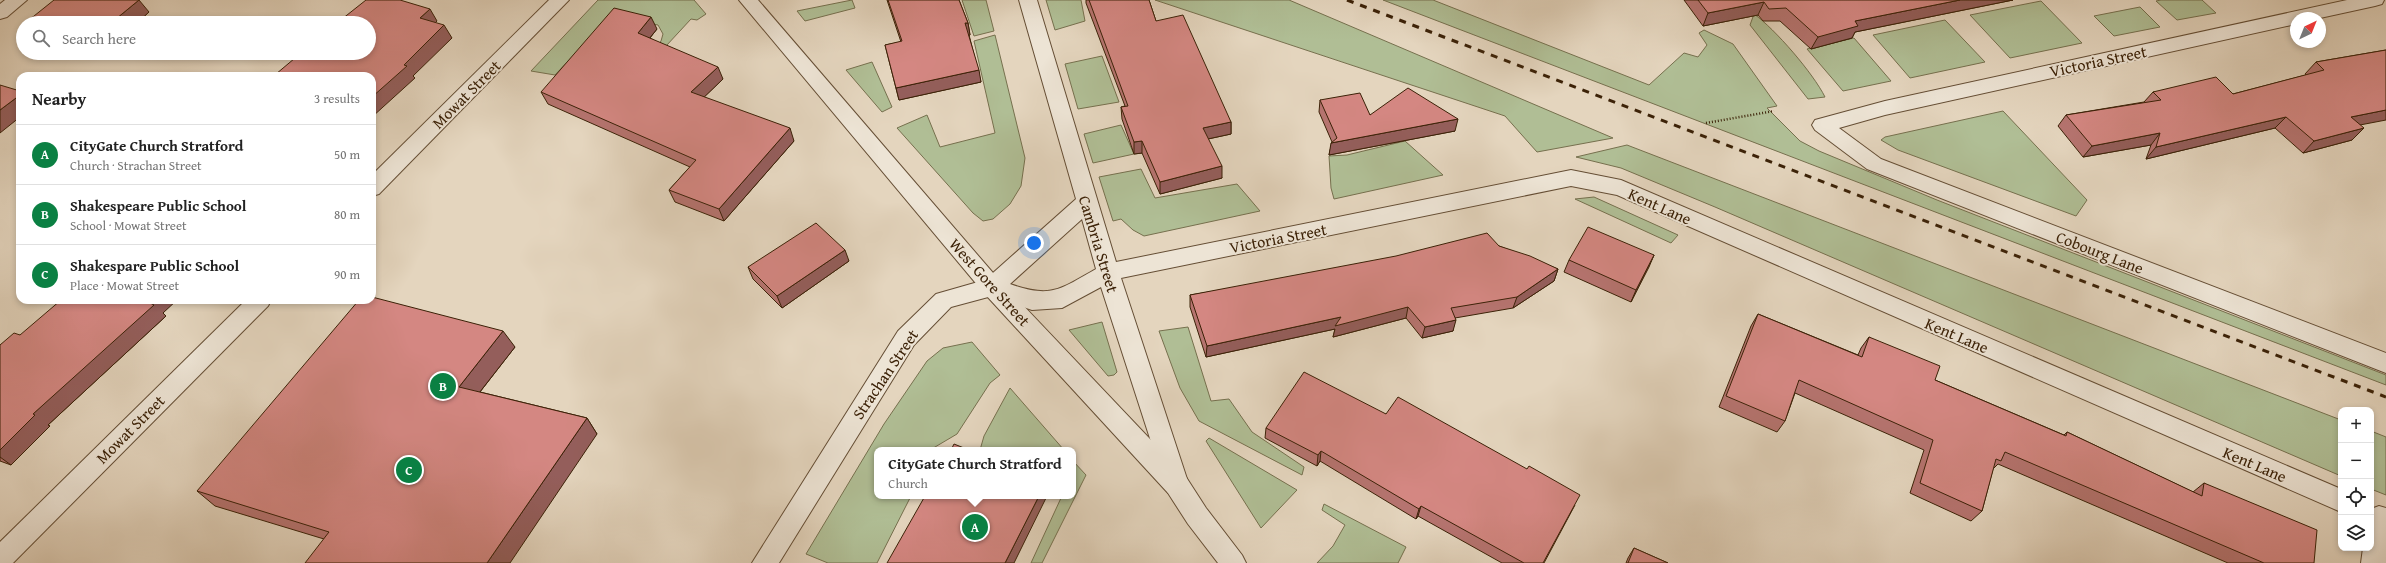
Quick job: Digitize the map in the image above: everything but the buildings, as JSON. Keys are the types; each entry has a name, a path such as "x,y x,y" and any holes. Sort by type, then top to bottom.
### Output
{"street":[{"path":"0,14 18,0"},
{"name":"Mowat Street","path":"376,184 560,0"},
{"name":"West Gore Street","path":"748,0 992,287 1177,485 1197,516 1233,563"},
{"name":"Cambria Street","path":"1028,0 1120,313 1177,485"},
{"name":"Victoria Street","path":"1822,125 1885,108 2375,0"},
{"name":"Cobourg Lane","path":"1822,125 1874,164 2386,363"},
{"name":"Victoria Street","path":"992,287 1032,301 1062,299 1109,272 1571,178"},
{"name":"Kent Lane","path":"1571,178 1621,188 2338,500"},
{"name":"Strachan Street","path":"765,563 906,338 944,300 992,287 1087,202"},
{"name":"Mowat Street","path":"0,559 256,304"},
{"path":"2374,563 2378,517"}],"path":[{"path":"1706,123 1774,111"}],"green space":[{"path":"598,0 694,0 706,14 697,20 691,19 617,99 661,41 663,34 658,25 647,23 584,44 555,75 531,71"},
{"path":"852,0 855,8 805,21 797,11"},
{"path":"962,0 986,0 994,31 974,36"},
{"path":"1046,0 1081,0 1085,21 1055,30"},
{"path":"1155,0 1289,0 1613,138 1537,152 1505,116"},
{"path":"1383,0 1433,0 1649,85 1684,53 1698,57 1707,45 1699,33 1704,30 1733,44 1777,106 1767,108 1800,141 1819,151 1937,200 2386,375 2386,385"},
{"path":"2202,0 2216,13 2177,20 2156,1"},
{"path":"2041,1 2082,43 2010,58 1970,15"},
{"path":"2140,7 2160,27 2114,36 2094,16"},
{"path":"1754,14 1763,21 1793,52 1812,76 1825,97 1808,99 1750,25"},
{"path":"1945,20 1985,62 1910,78 1873,35"},
{"path":"995,35 1025,158 1021,186 1010,204 993,219 983,221 973,213 897,128 927,115 940,147 995,133 974,41"},
{"path":"1854,38 1891,81 1843,91 1807,49"},
{"path":"1102,56 1119,102 1078,109 1065,64"},
{"path":"872,62 892,107 882,112 846,70"},
{"path":"2003,111 2087,200 2076,216 1898,150 1881,140 1885,137"},
{"path":"1121,125 1134,154 1093,163 1084,134"},
{"path":"1405,141 1443,175 1334,199 1331,188 1329,156 1347,155"},
{"path":"1627,145 2338,419 2338,475 1715,207 1621,168 1576,157"},
{"path":"1141,169 1155,198 1237,184 1260,211 1144,236 1133,230 1121,219 1113,221 1099,177"},
{"path":"1594,197 1678,235 1671,243 1575,199"},
{"path":"1102,322 1117,372 1114,375 1108,376 1069,330"},
{"path":"1188,327 1211,401 1229,399 1252,432 1304,467 1302,475 1199,421 1180,388 1159,331"},
{"path":"972,342 1000,375 990,383 957,434 935,447 874,447 874,499 909,499 877,563 828,563 806,554 884,424 927,361 943,348"},
{"path":"1010,388 1061,447 981,447 984,436"},
{"path":"2374,432 2386,437 2386,495 2374,490"},
{"path":"1209,438 1297,490 1261,528 1206,441"},
{"path":"1076,464 1086,475 1076,495"},
{"path":"1061,499 1074,499 1042,563 1031,563"},
{"path":"1324,504 1406,547 1398,563 1317,563 1333,546 1345,525 1322,510"}],"railway":[{"path":"1347,0 2386,397"}],"place":[{"name":"Shakespeare Public School","path":"443,386"},
{"name":"Shakespare Public School","path":"409,470"},
{"name":"CityGate Church Stratford","path":"975,527"}]}
